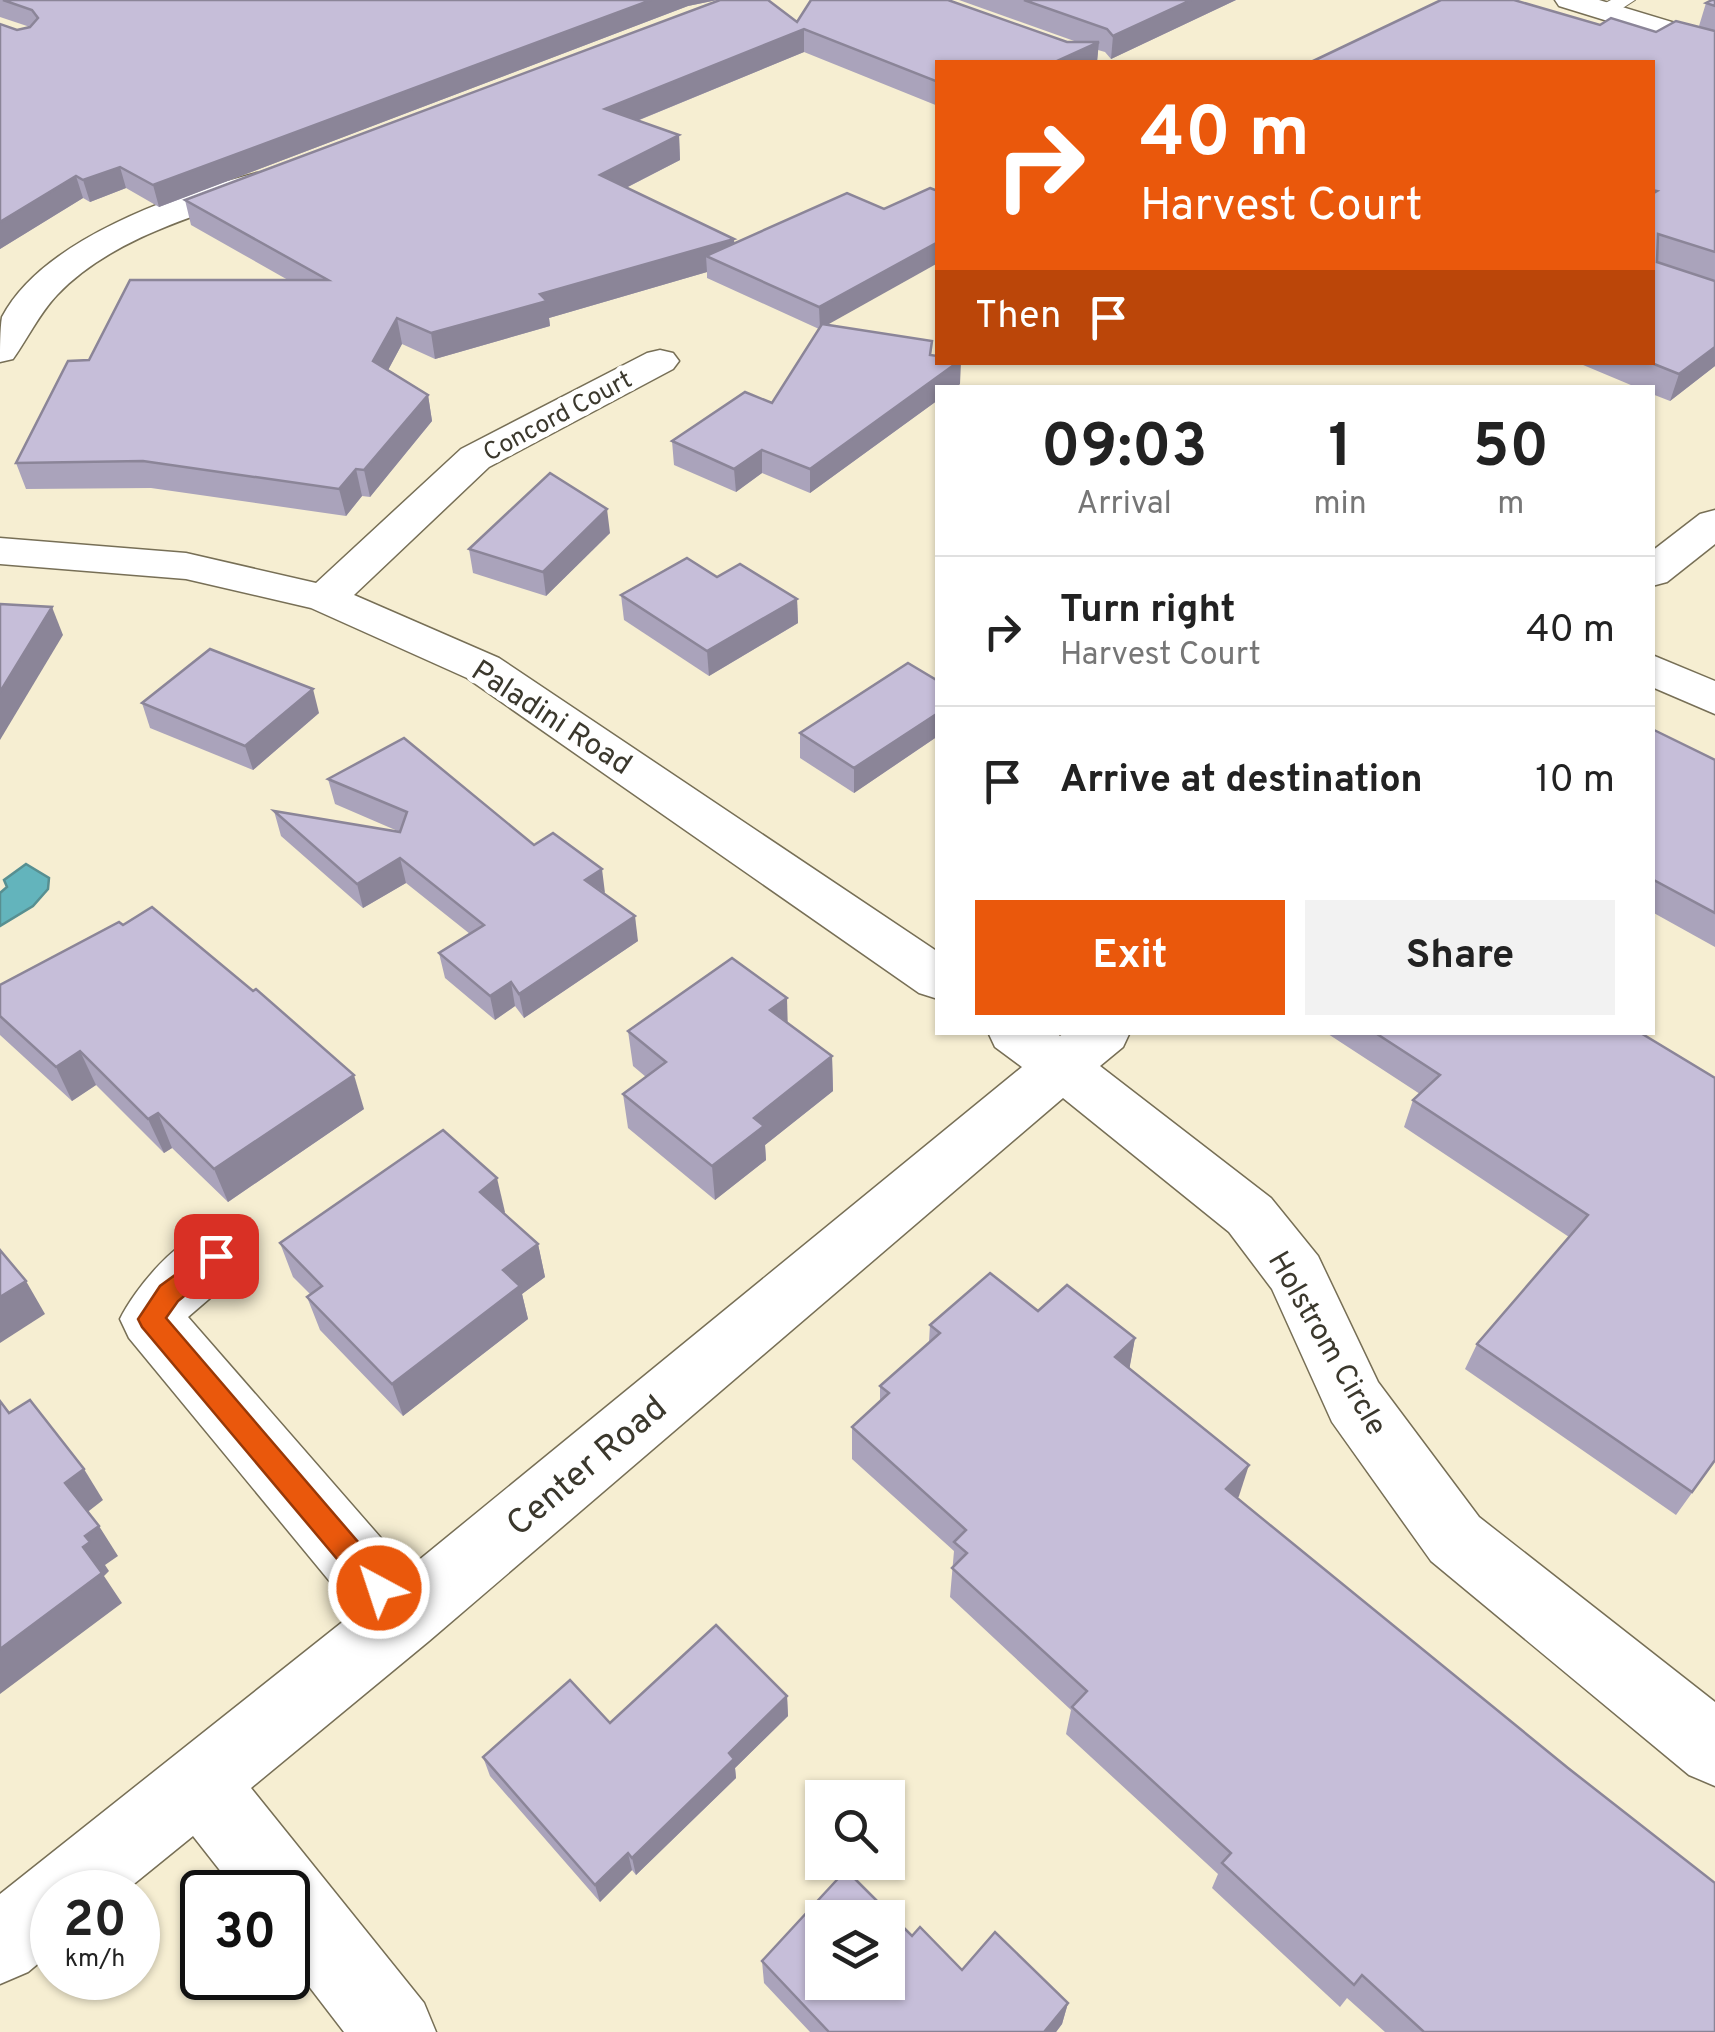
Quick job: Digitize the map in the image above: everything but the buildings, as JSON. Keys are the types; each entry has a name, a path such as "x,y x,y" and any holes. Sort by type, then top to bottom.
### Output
{"street":[{"path":"1569,0 1615,6 1715,44"},
{"path":"0,351 25,309 56,276 112,240 295,168"},
{"name":"Concord Court","path":"326,598 475,458 660,361"},
{"path":"1655,571 1715,523"},
{"name":"Paladini Road","path":"0,551 186,566 326,598 484,668 935,977"},
{"path":"1655,669 1715,699"},
{"name":"Center Road","path":"91,1870 404,1617 1061,1044"},
{"name":"Holstrom Circle","path":"1061,1044 1250,1215 1296,1274 1355,1402 1455,1539 1713,1743"},
{"path":"216,1256 169,1294 151,1319 404,1617"},
{"path":"199,1783 267,1870"},
{"path":"0,1944 30,1920"},
{"path":"310,1925 394,2032"}],"water":[{"path":"26,864 49,878 48,889 33,906 0,926 0,893 7,887 4,880"}],"route":[{"path":"216,1256 169,1294 151,1319 379,1588"}]}
